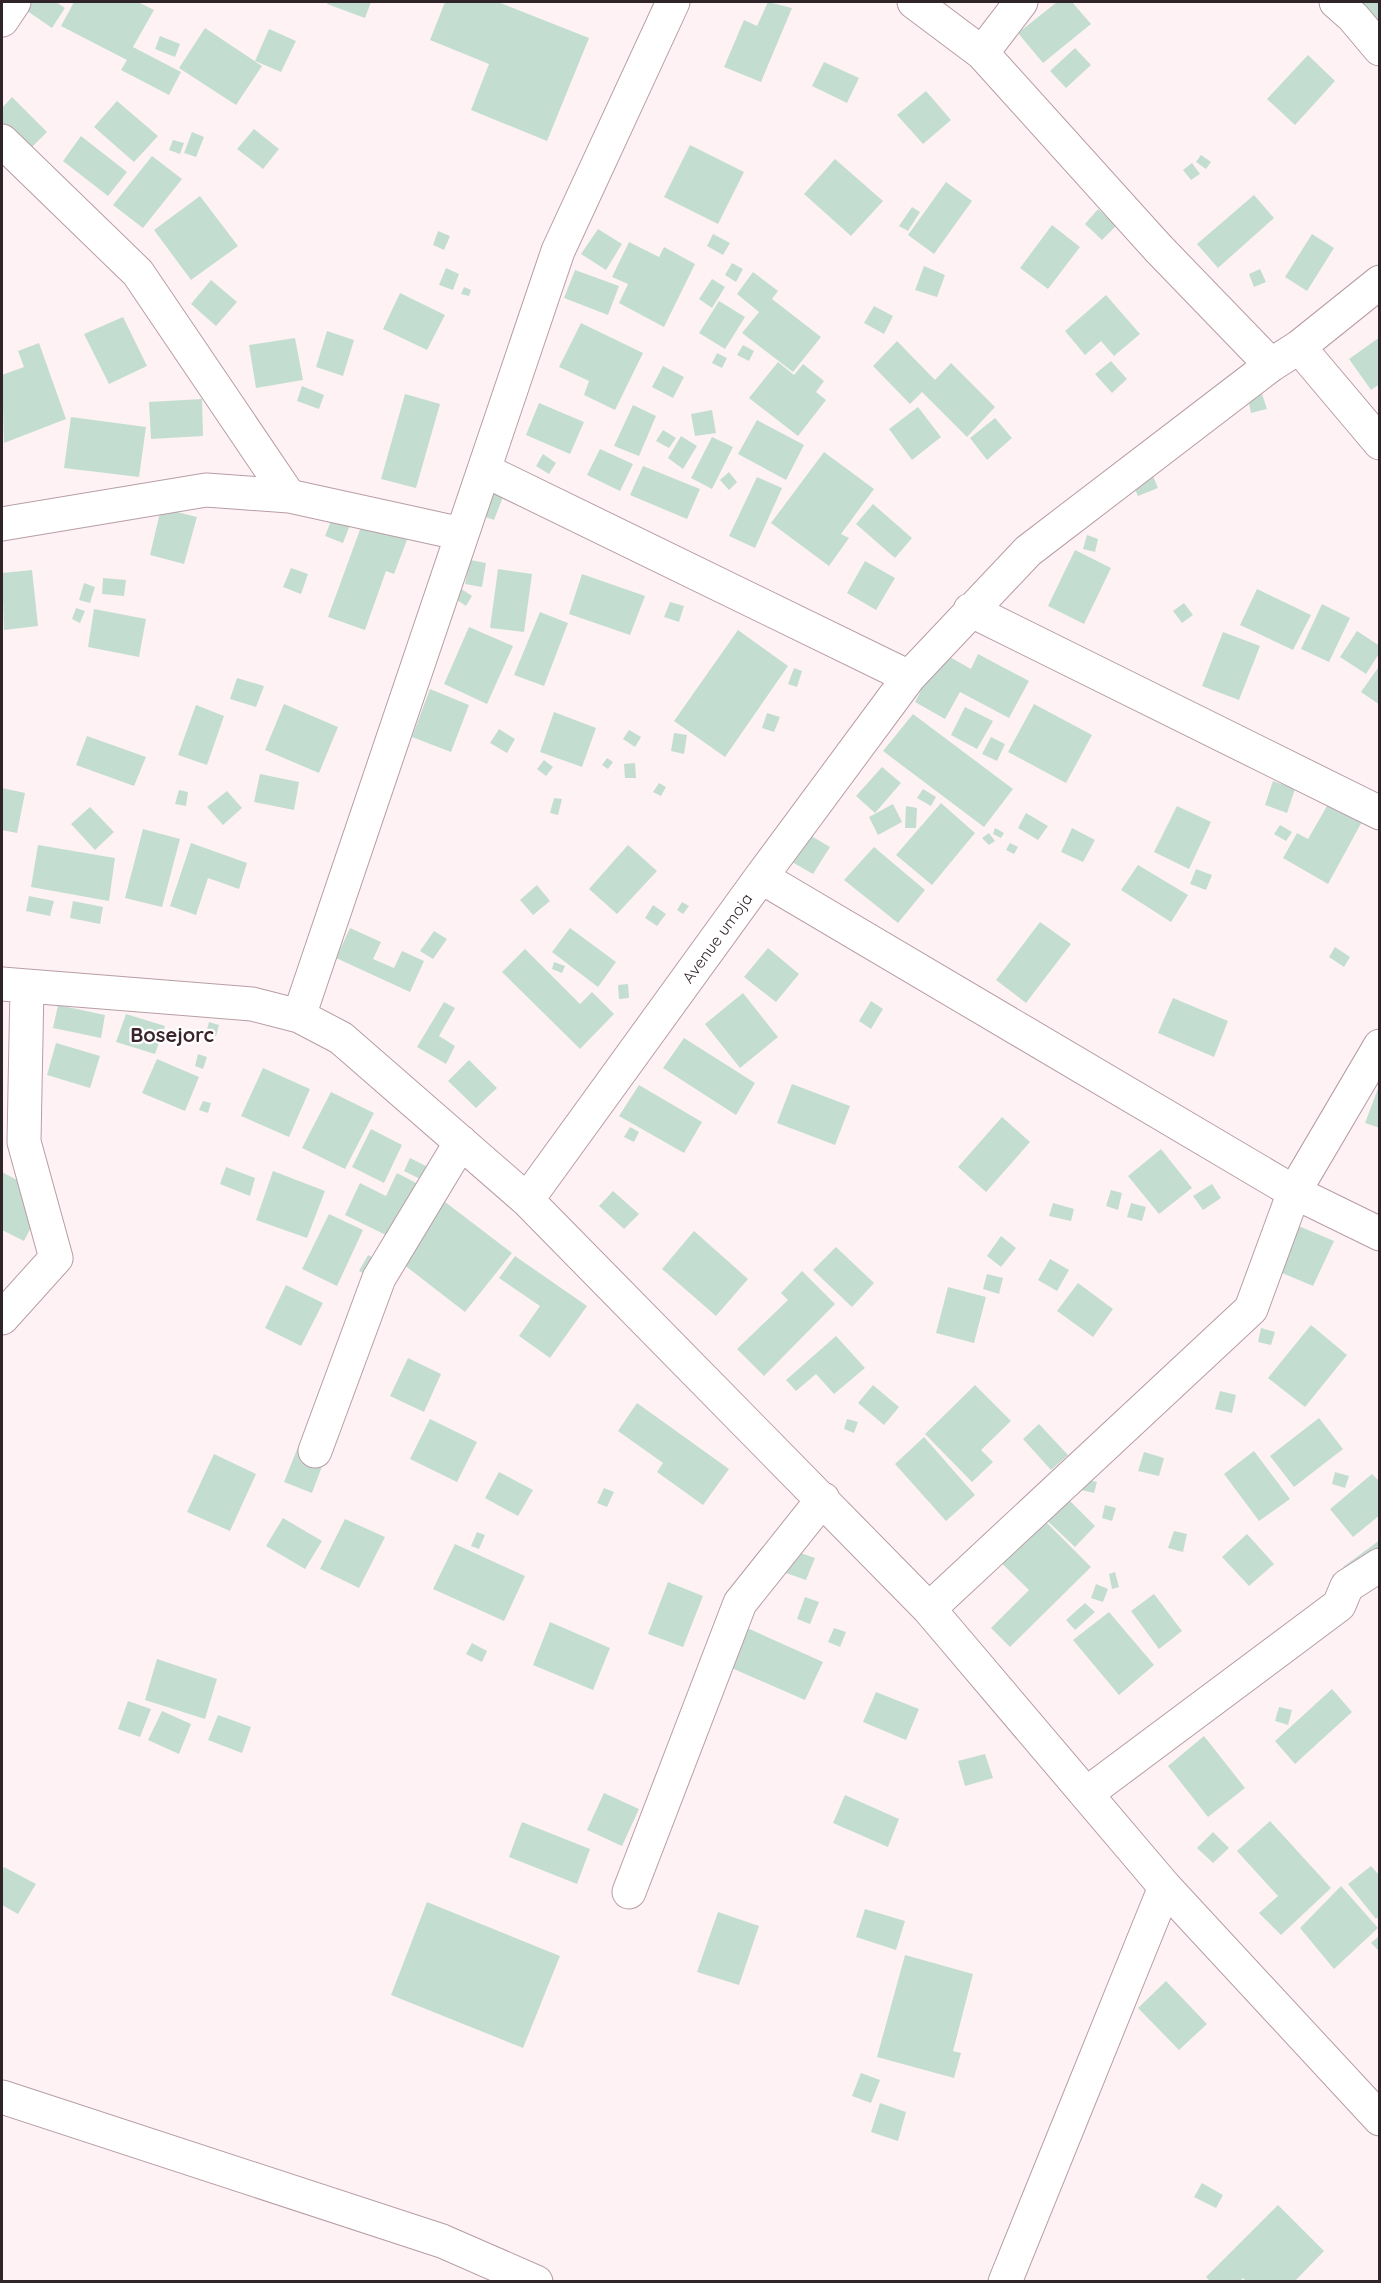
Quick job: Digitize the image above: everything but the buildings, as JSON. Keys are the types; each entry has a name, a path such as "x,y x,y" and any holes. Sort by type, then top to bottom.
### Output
{"street":[{"path":"2,20 14,2"},
{"path":"299,1016 558,251 673,2"},
{"path":"914,2 982,53 1158,248 1271,366"},
{"path":"982,53 1021,2"},
{"path":"1336,2 1353,17 1380,49"},
{"path":"2,141 138,273 289,496"},
{"name":"Avenue umoja","path":"527,1200 909,677 970,610 1028,551 1299,347 1380,282"},
{"path":"1299,347 1380,443"},
{"path":"484,470 909,677"},
{"path":"4,517 206,490 289,496 462,534"},
{"path":"970,610 1380,813"},
{"path":"761,877 1294,1192 1380,1234"},
{"path":"2,1318 56,1258 24,1142 14,985 252,1004 299,1016 341,1038 527,1200 823,1499 929,1610 1166,1887 1380,2119"},
{"path":"929,1610 1251,1309 1294,1192 1380,1046"},
{"path":"315,1451 379,1278 461,1142"},
{"path":"629,1892 740,1603 823,1499"},
{"path":"1086,1794 1339,1605 1347,1586 1380,1565"},
{"path":"1005,2282 1166,1887"},
{"path":"2,2097 442,2241 536,2282"}],"district":[{"name":"Bosejorc","path":"172,1034"}]}
